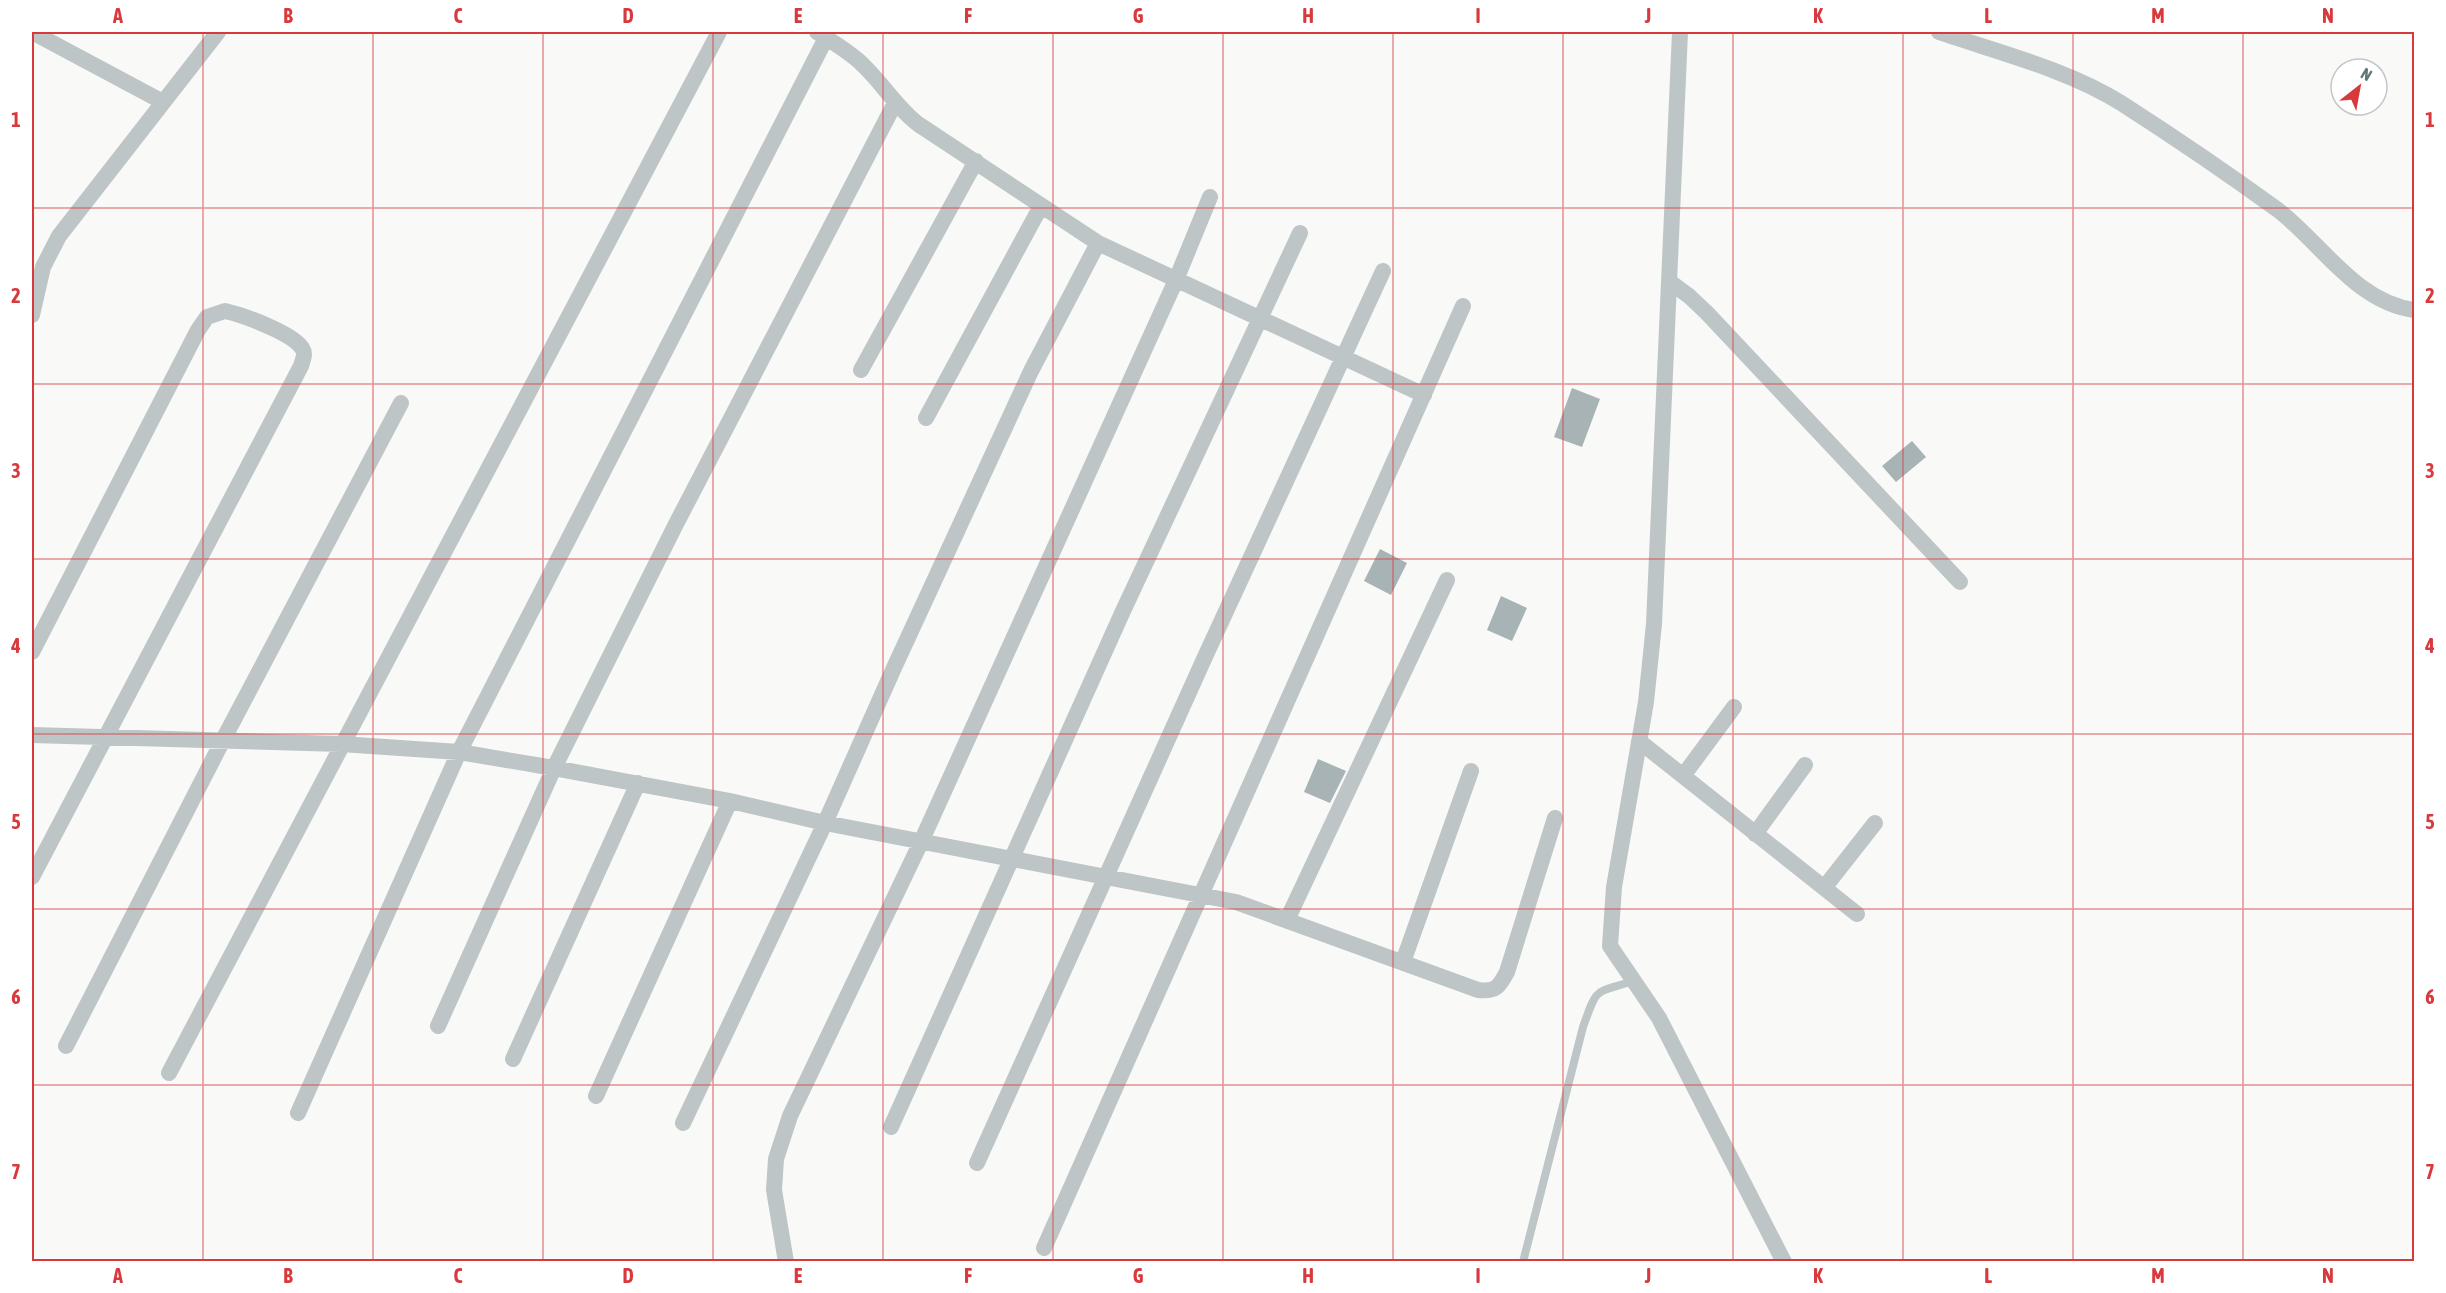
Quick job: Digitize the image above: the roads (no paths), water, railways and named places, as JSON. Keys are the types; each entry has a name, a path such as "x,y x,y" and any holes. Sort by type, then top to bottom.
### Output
{"street":[{"path":"32,32 163,102"},
{"path":"32,315 43,267 59,236 218,32"},
{"path":"170,1073 341,744 719,32"},
{"path":"1680,32 1654,624 1646,702 1614,887 1610,946 1659,1018 1784,1262"},
{"path":"1939,32 2082,82 2119,101 2280,212 2356,284 2396,307 2415,310"},
{"path":"298,1113 459,752 822,35 861,63 895,103 918,124 1098,243 1424,395"},
{"path":"438,1026 554,768 675,526 895,103"},
{"path":"861,370 976,161"},
{"path":"786,1262 774,1190 776,1159 790,1116 921,842 1176,280 1210,197"},
{"path":"926,417 1041,206"},
{"path":"891,1127 1123,611 1300,233"},
{"path":"683,1123 825,823 1031,371 1098,243"},
{"path":"976,1162 1383,271"},
{"path":"1670,282 1707,314 1960,582"},
{"path":"1044,1248 1463,306"},
{"path":"32,652 198,330 207,317 225,310 292,338 302,348 304,356 302,366 104,736 32,877"},
{"path":"66,1046 223,740 401,403"},
{"path":"1287,920 1447,580"},
{"path":"1683,776 1734,707"},
{"path":"32,735 341,744 459,752 554,768 730,801 825,823 1012,860 1236,902 1478,990 1489,992 1499,986 1507,972 1555,818"},
{"path":"1639,741 1857,914"},
{"path":"1755,834 1805,765"},
{"path":"1403,962 1471,771"},
{"path":"513,1059 638,783"},
{"path":"596,1096 730,801"},
{"path":"1824,888 1875,823"}],"lane":[{"path":"1523,1262 1583,1027 1592,1000 1605,988 1633,981"}]}
